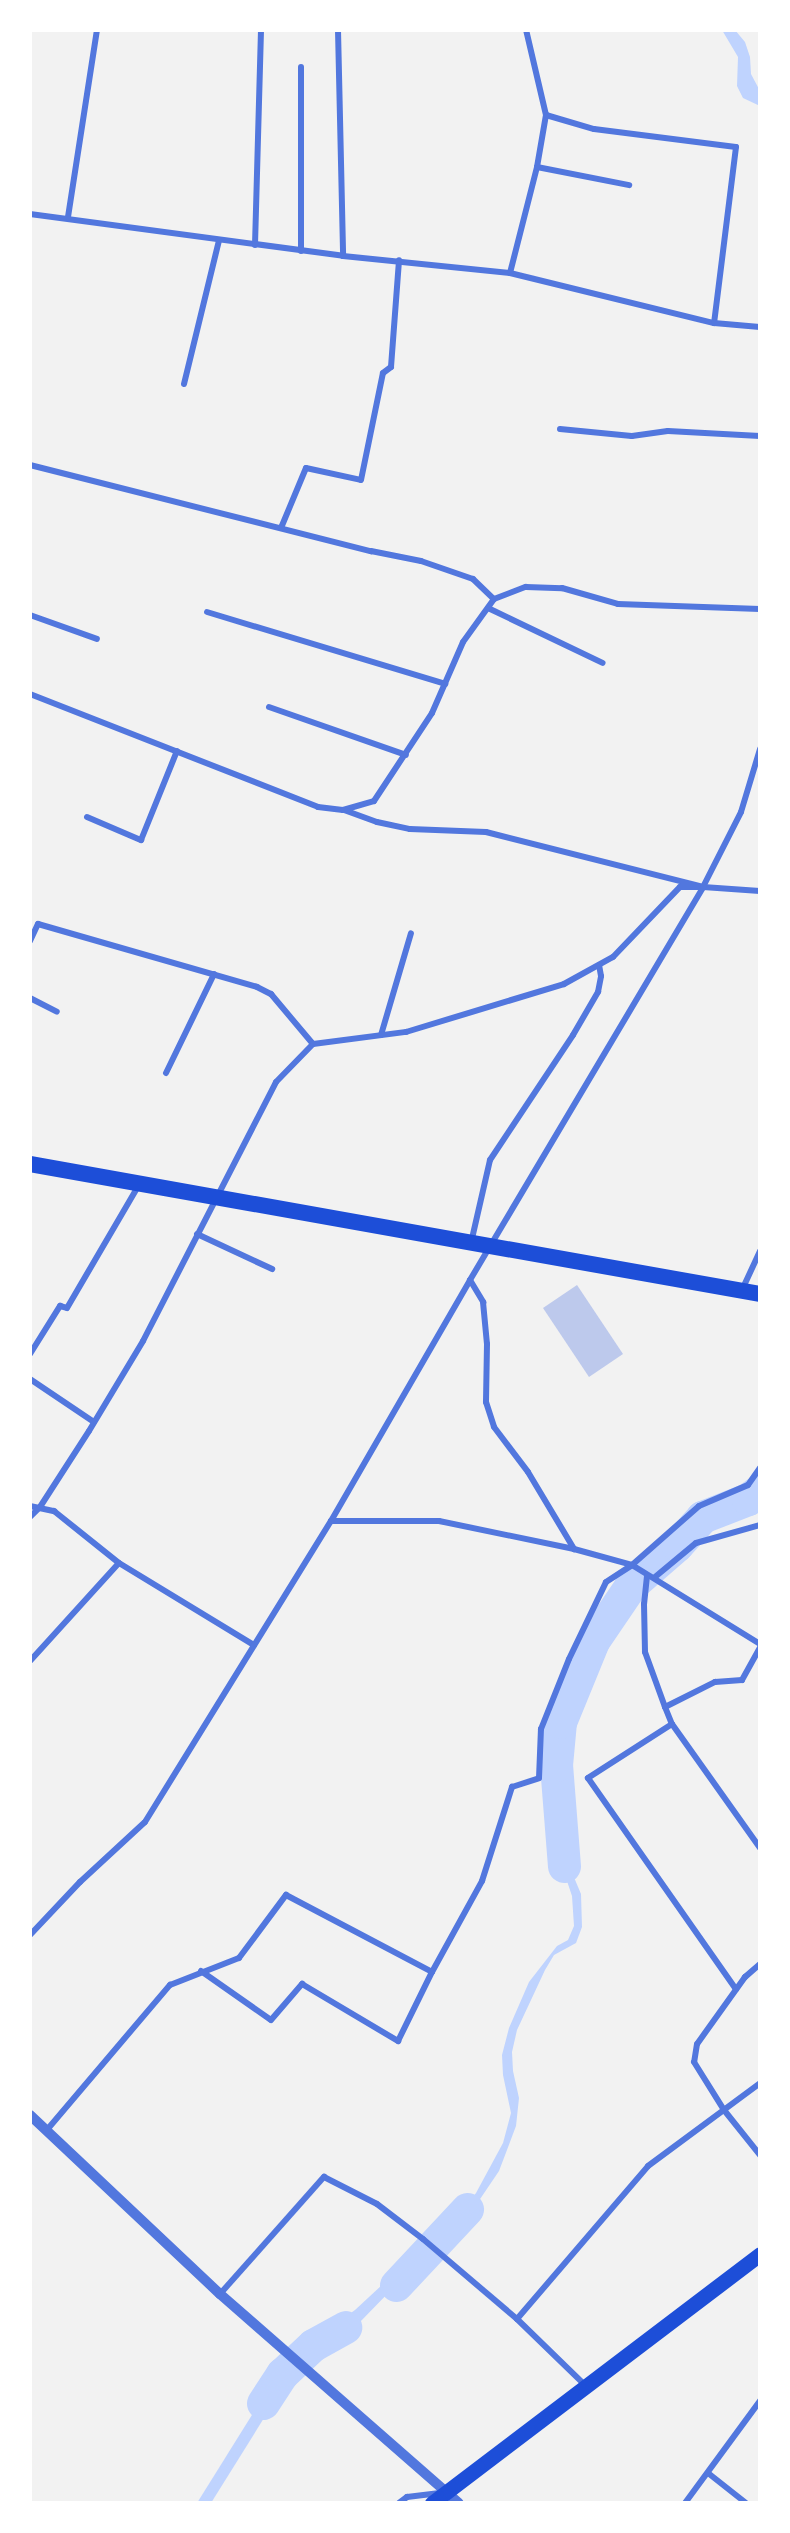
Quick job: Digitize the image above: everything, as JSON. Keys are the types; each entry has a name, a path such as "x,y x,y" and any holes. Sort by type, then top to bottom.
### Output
{"highway":[{"path":"30,1164 760,1294"}],"main road":[{"path":"432,2503 445,2498 586,2386 760,2254"}],"street":[{"path":"68,218 97,30"},
{"path":"255,245 261,30"},
{"path":"338,30 343,256"},
{"path":"510,273 537,167 546,116 526,30"},
{"path":"301,67 302,251"},
{"path":"546,116 594,129 736,147 714,323"},
{"path":"537,167 629,185"},
{"path":"30,214 302,251 510,273 714,323 760,327"},
{"path":"184,384 219,240"},
{"path":"281,528 306,468 361,480 383,374 391,367 399,260"},
{"path":"560,429 632,436 668,431 760,436"},
{"path":"30,465 421,561 473,579 494,599"},
{"path":"343,810 374,801 432,713 463,642 494,599 526,587 562,588 618,604 760,609"},
{"path":"488,608 603,663"},
{"path":"207,612 445,684"},
{"path":"30,615 97,639"},
{"path":"30,694 318,807 343,810 377,822 410,829 486,832 702,887"},
{"path":"269,707 406,755"},
{"path":"30,1935 80,1882 145,1822 331,1521 702,887 741,812 760,749"},
{"path":"87,817 141,840 177,751"},
{"path":"30,1517 40,1508 143,1341 276,1082 313,1044 406,1032 564,984 613,957 680,887 760,891"},
{"path":"30,941 38,924 257,987 271,994 313,1044"},
{"path":"381,1035 411,933"},
{"path":"471,1243 490,1160 568,1044 598,992 601,976 598,965"},
{"path":"166,1073 214,974"},
{"path":"30,998 57,1012"},
{"path":"30,1354 60,1306 67,1308 140,1184"},
{"path":"197,1234 272,1269"},
{"path":"742,1291 760,1251"},
{"path":"470,1280 483,1302 487,1344 486,1402 494,1427 528,1472 574,1549"},
{"path":"30,1379 94,1422"},
{"path":"201,1971 271,2020 302,1984 399,2041 432,1972 482,1881 512,1787 538,1778 541,1729 569,1659 606,1582 632,1565 699,1506 748,1485 760,1468"},
{"path":"30,1506 54,1511 119,1563 254,1645"},
{"path":"331,1521 439,1521 574,1549 632,1565 647,1576 655,1577 760,1646 742,1680 715,1682 665,1707"},
{"path":"655,1577 696,1543 760,1525"},
{"path":"30,1661 119,1563"},
{"path":"647,1576 644,1604 645,1652 672,1724 760,1848"},
{"path":"672,1724 588,1778 736,1989"},
{"path":"46,2131 170,1985 239,1958 286,1895 432,1972"},
{"path":"760,1964 736,1989 697,2044 693,2062 724,2110 760,2155"},
{"path":"517,2319 648,2166 760,2083"},
{"path":"30,2115 220,2294 445,2498"},
{"path":"220,2294 324,2177 377,2204 517,2319 586,2386"},
{"path":"685,2503 760,2401"},
{"path":"708,2473 746,2503"},
{"path":"399,2503 407,2497 445,2498 459,2503"}],"water":[{"path":"722,30 735,30 745,42 750,57 751,74 760,91 760,106 743,98 737,86 738,57"},
{"path":"760,1483 760,1496 733,1513 727,1510 713,1519 710,1528 689,1541 658,1569 646,1566 696,1519 729,1501 744,1504 754,1497"},
{"path":"628,1579 633,1593 623,1600 557,1719 552,1746 554,1804 562,1827 568,1863 581,1894 582,1927 576,1943 554,1955 517,2030 512,2052 513,2071 519,2098 516,2126 499,2171 472,2211 438,2243 432,2238 456,2218 476,2193 503,2143 511,2113 503,2075 502,2055 509,2028 529,1982 557,1946 568,1940 574,1926 572,1896 561,1863 548,1777 551,1734 559,1700 601,1612 614,1591"},
{"path":"423,2247 428,2252 360,2322 312,2355 304,2347 355,2310"},
{"path":"285,2362 294,2370 211,2503 197,2503"}],"building":[{"path":"577,1285 623,1354 589,1377 543,1308"}],"waterway":[{"path":"564,1866 556,1765 560,1722 593,1641 631,1585 677,1545 702,1517 748,1499 760,1490"},
{"path":"396,2285 467,2209"},
{"path":"263,2403 282,2374 313,2345 345,2327"}]}
